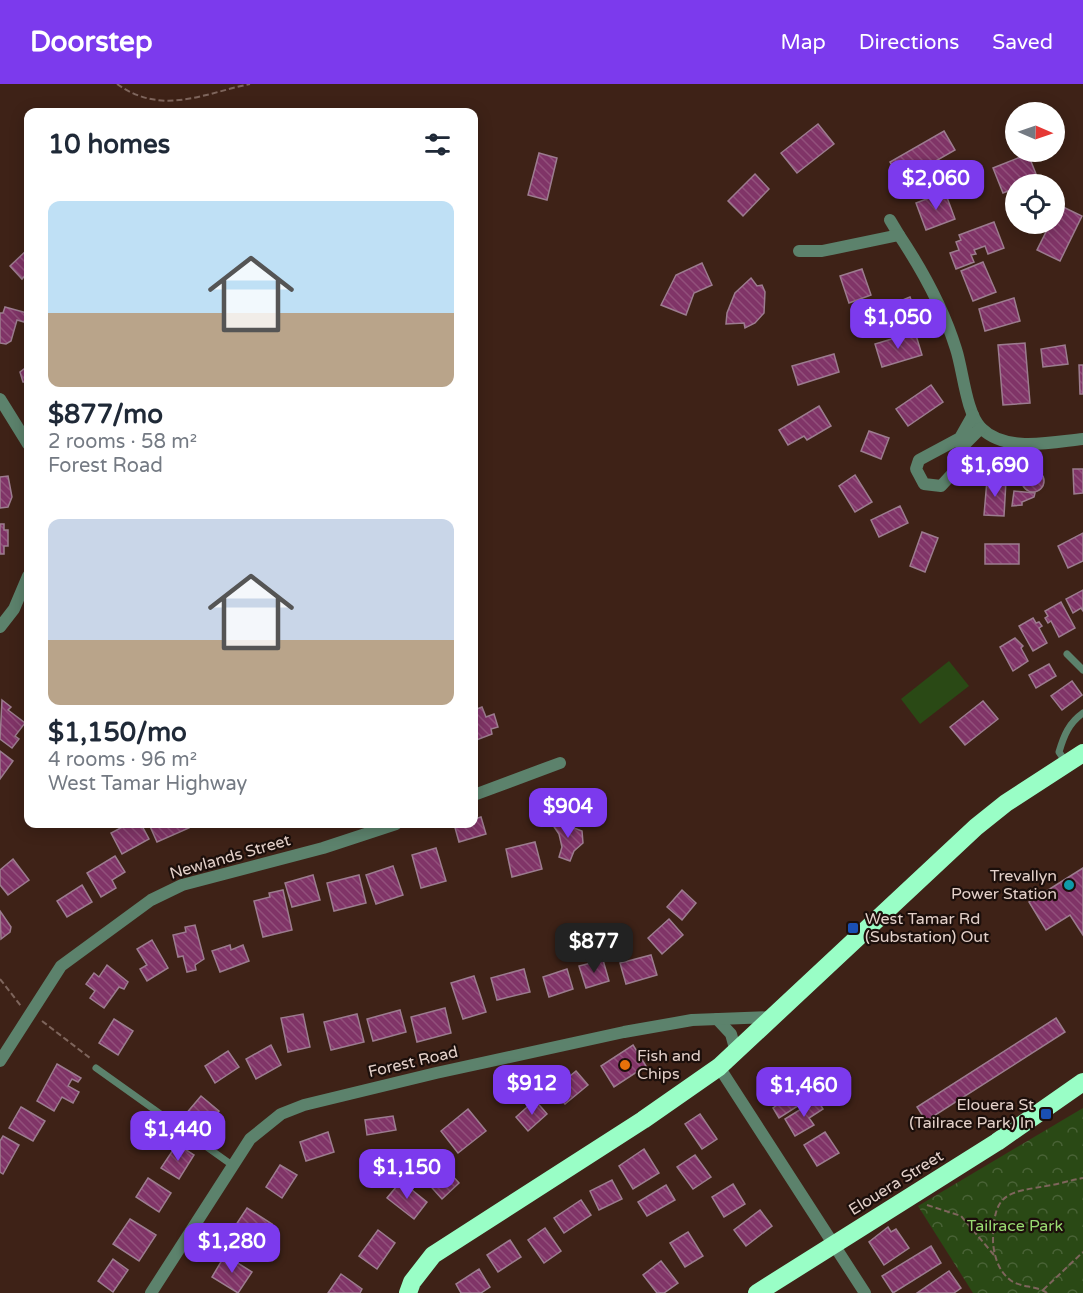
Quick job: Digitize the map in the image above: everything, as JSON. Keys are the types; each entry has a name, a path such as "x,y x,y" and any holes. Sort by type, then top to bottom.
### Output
{"highway":[{"path":"408,1293 433,1255 643,1120 719,1067 976,827 1006,803 1083,753"},
{"name":"Elouera Street","path":"757,1293 987,1148 1083,1082"}],"street":[{"path":"891,220 928,280 944,315 957,350 973,415 981,428 1010,442 1027,444 1083,439"},
{"path":"799,251 822,251 899,235"},
{"path":"0,399 24,438"},
{"path":"973,415 960,438 919,460 916,469 924,484 933,487 941,486 948,481 962,447 981,428"},
{"path":"0,627 14,609 24,585"},
{"path":"478,794 560,764"},
{"name":"Newlands Street","path":"0,1061 26,1010 61,966 151,900 182,885 323,848 384,828"},
{"name":"Forest Road","path":"151,1293 232,1165 262,1127 281,1114 304,1105 624,1032 692,1020 775,1017"},
{"path":"717,1019 731,1034 736,1052"},
{"path":"719,1067 865,1293"}],"lane":[{"path":"1067,654 1083,670"},
{"path":"1066,764 1059,752 1062,740 1068,727 1083,712"},
{"path":"96,1068 232,1165"}],"path":[{"path":"117,84 134,96 161,102 250,84"},
{"path":"0,979 26,1010 98,1065 96,1068"},
{"path":"994,1255 994,1219 997,1207 1003,1200 1022,1189 1083,1178"},
{"path":"920,1203 961,1216 994,1255 1007,1278 1047,1293"},
{"path":"1043,1290 1083,1252"}],"green space":[{"path":"949,661 969,686 920,724 901,699"},
{"name":"Tailrace Park","path":"1083,1108 1083,1293 973,1293 918,1206"}],"building":[{"path":"818,124 834,144 797,173 781,153"},
{"path":"944,131 955,150 901,181 890,162"},
{"path":"539,153 557,158 547,200 528,195"},
{"path":"1008,162 1031,162 1036,174 1005,174 1005,192 1003,193 993,168"},
{"path":"755,174 769,189 743,216 728,201"},
{"path":"945,192 955,219 926,230 916,203"},
{"path":"1065,208 1082,216 1060,261 1037,250 1045,234 1065,234"},
{"path":"994,222 1004,248 988,254 985,246 974,250 976,254 971,255 974,262 956,269 950,253 959,250 956,242 961,240 959,235"},
{"path":"24,253 24,277 22,279 10,266"},
{"path":"983,262 996,292 973,301 961,271"},
{"path":"702,263 712,285 694,293 686,315 661,305 676,275"},
{"path":"862,269 871,295 849,303 840,276"},
{"path":"751,278 757,286 762,285 765,292 764,313 755,323 745,328 744,323 726,324 727,313 735,293"},
{"path":"910,297 916,313 878,329 871,313"},
{"path":"1014,298 1020,321 985,331 979,309"},
{"path":"5,307 24,312 24,322 17,320 11,341 6,344 0,343 0,313 3,313"},
{"path":"915,332 922,355 882,367 875,344"},
{"path":"1025,343 1030,403 1003,405 998,345"},
{"path":"1065,345 1068,364 1043,367 1041,349"},
{"path":"834,354 839,372 798,385 792,366"},
{"path":"1079,365 1083,365 1083,394 1080,394"},
{"path":"24,369 24,382 23,382 20,372"},
{"path":"931,385 943,402 908,426 896,409"},
{"path":"819,406 831,426 807,440 804,436 788,445 779,430"},
{"path":"869,431 889,438 881,459 861,451"},
{"path":"1073,469 1083,469 1083,493 1074,494"},
{"path":"1033,470 1041,473 1044,481 1041,489 1033,492 1025,489 1022,481 1025,473"},
{"path":"855,475 872,502 855,512 839,486"},
{"path":"8,476 12,497 8,507 0,508 0,477"},
{"path":"987,480 1006,481 1004,516 984,515"},
{"path":"1014,491 1035,493 1034,497 1022,502 1022,505 1012,506"},
{"path":"900,506 908,523 879,537 871,520"},
{"path":"0,524 4,524 4,530 8,530 8,546 4,546 4,554 0,554"},
{"path":"922,532 938,538 925,572 910,566"},
{"path":"1083,533 1083,561 1068,568 1058,546"},
{"path":"985,544 1019,544 1019,564 985,564"},
{"path":"1083,590 1083,611 1081,608 1073,613 1066,599"},
{"path":"1061,602 1075,628 1059,637 1051,621 1048,623 1045,618 1048,616 1045,611"},
{"path":"1033,618 1042,626 1039,628 1047,643 1033,651 1019,626"},
{"path":"1015,638 1023,646 1021,648 1028,661 1013,671 1000,647"},
{"path":"1049,664 1056,676 1036,688 1029,675"},
{"path":"1072,681 1082,695 1062,710 1051,696"},
{"path":"2,700 11,707 8,710 24,724 15,736 19,739 12,748 0,739"},
{"path":"983,701 998,719 965,745 950,727"},
{"path":"482,707 486,717 494,714 498,727 491,729 492,734 478,739 478,708"},
{"path":"0,751 13,761 0,779"},
{"path":"481,817 486,834 459,842 455,828 478,828 478,818"},
{"path":"561,817 569,826 582,831 583,843 574,851 570,861 559,857 562,847 559,834 552,824"},
{"path":"120,828 143,828 149,839 122,854 111,833"},
{"path":"151,828 189,828 157,842"},
{"path":"535,842 542,869 512,877 506,849"},
{"path":"436,848 446,881 421,888 412,855"},
{"path":"115,856 125,872 112,880 116,888 101,897 87,873"},
{"path":"13,859 29,880 8,895 0,885 0,870"},
{"path":"393,866 403,895 376,904 366,875"},
{"name":"Trevallyn Power Station","path":"1083,868 1083,935 1070,915 1046,930 1029,902"},
{"path":"313,875 320,900 292,907 285,883"},
{"path":"359,875 366,903 334,911 327,883"},
{"path":"82,885 92,902 67,917 57,901"},
{"path":"283,890 292,930 263,937 254,901 270,897 269,893"},
{"path":"682,890 696,903 682,920 667,907"},
{"path":"0,911 11,927 10,932 1,939"},
{"path":"669,919 683,935 662,954 648,938"},
{"path":"195,925 204,959 195,965 196,970 187,972 183,956 178,957 173,935 186,932 185,927"},
{"path":"152,940 168,968 147,981 140,969 147,965 137,949"},
{"path":"230,945 231,950 243,945 249,961 220,972 212,951"},
{"path":"651,955 657,975 626,984 620,963"},
{"path":"603,960 609,981 586,988 579,966"},
{"path":"107,965 128,982 124,989 119,987 104,1008 90,998 95,991 86,984 94,973 99,977"},
{"path":"524,969 530,992 497,1000 491,978"},
{"path":"567,969 573,989 549,997 543,977"},
{"path":"474,976 486,1012 463,1019 451,983"},
{"path":"445,1008 451,1033 417,1042 411,1017"},
{"path":"400,1010 406,1032 373,1041 367,1019"},
{"path":"303,1014 310,1047 288,1052 281,1018"},
{"path":"357,1014 364,1042 331,1050 324,1022"},
{"path":"1056,1018 1065,1032 926,1121 917,1107"},
{"path":"114,1019 133,1031 118,1055 99,1043"},
{"path":"271,1045 281,1065 256,1079 246,1059"},
{"path":"633,1045 646,1066 614,1087 601,1066"},
{"path":"228,1051 239,1067 215,1083 205,1066"},
{"path":"57,1064 81,1078 78,1082 72,1079 68,1086 79,1092 73,1103 62,1097 54,1111 37,1101"},
{"path":"576,1071 588,1085 565,1104 553,1090"},
{"path":"786,1074 804,1102 779,1118 773,1108 777,1105 768,1086"},
{"path":"201,1096 219,1111 204,1131 185,1115"},
{"path":"817,1099 823,1109 809,1118 814,1125 795,1136 785,1119"},
{"path":"535,1100 547,1114 528,1131 516,1117"},
{"path":"21,1107 45,1121 33,1141 9,1128"},
{"path":"468,1109 486,1131 458,1153 441,1131"},
{"path":"700,1114 717,1139 702,1149 685,1124"},
{"path":"393,1116 396,1130 367,1135 365,1120"},
{"path":"328,1132 334,1152 306,1161 300,1142"},
{"path":"825,1132 839,1153 817,1166 804,1145"},
{"path":"3,1136 19,1145 3,1174 0,1172 0,1141"},
{"path":"177,1144 194,1155 179,1179 161,1168"},
{"path":"644,1149 659,1173 633,1189 619,1166"},
{"path":"695,1155 711,1177 693,1189 677,1167"},
{"path":"442,1164 459,1183 442,1199 425,1180"},
{"path":"280,1165 297,1175 282,1198 266,1187"},
{"path":"148,1178 171,1193 159,1212 136,1197"},
{"path":"612,1180 622,1199 599,1210 590,1191"},
{"path":"401,1181 427,1202 414,1219 387,1198"},
{"path":"733,1184 745,1204 724,1217 712,1197"},
{"path":"666,1185 675,1200 647,1216 638,1202"},
{"path":"581,1200 591,1215 564,1233 554,1218"},
{"path":"247,1208 272,1224 251,1257 226,1240"},
{"path":"760,1210 772,1226 746,1246 734,1230"},
{"path":"130,1219 156,1235 139,1261 113,1244"},
{"path":"888,1227 891,1232 896,1229 909,1248 884,1265 869,1242"},
{"path":"545,1228 561,1251 544,1263 528,1240"},
{"path":"378,1230 395,1243 377,1269 359,1256"},
{"path":"688,1232 703,1256 685,1267 670,1243"},
{"path":"510,1240 521,1257 498,1272 487,1255"},
{"path":"931,1246 941,1263 893,1293 882,1276"},
{"path":"225,1255 252,1272 238,1293 212,1277"},
{"path":"113,1259 128,1270 113,1292 98,1281"},
{"path":"661,1261 678,1283 664,1293 657,1293 643,1275"},
{"path":"479,1269 490,1287 481,1293 461,1293 456,1284"},
{"path":"949,1271 961,1288 954,1293 917,1293"},
{"path":"341,1274 362,1289 360,1293 328,1293"}],"place":[{"name":"Trevallyn Power Station","path":"1069,885"},
{"name":"West Tamar Rd (Substation) Out","path":"853,928"},
{"name":"Fish and Chips","path":"625,1065"},
{"name":"Elouera St (Tailrace Park) In","path":"1046,1114"}]}
